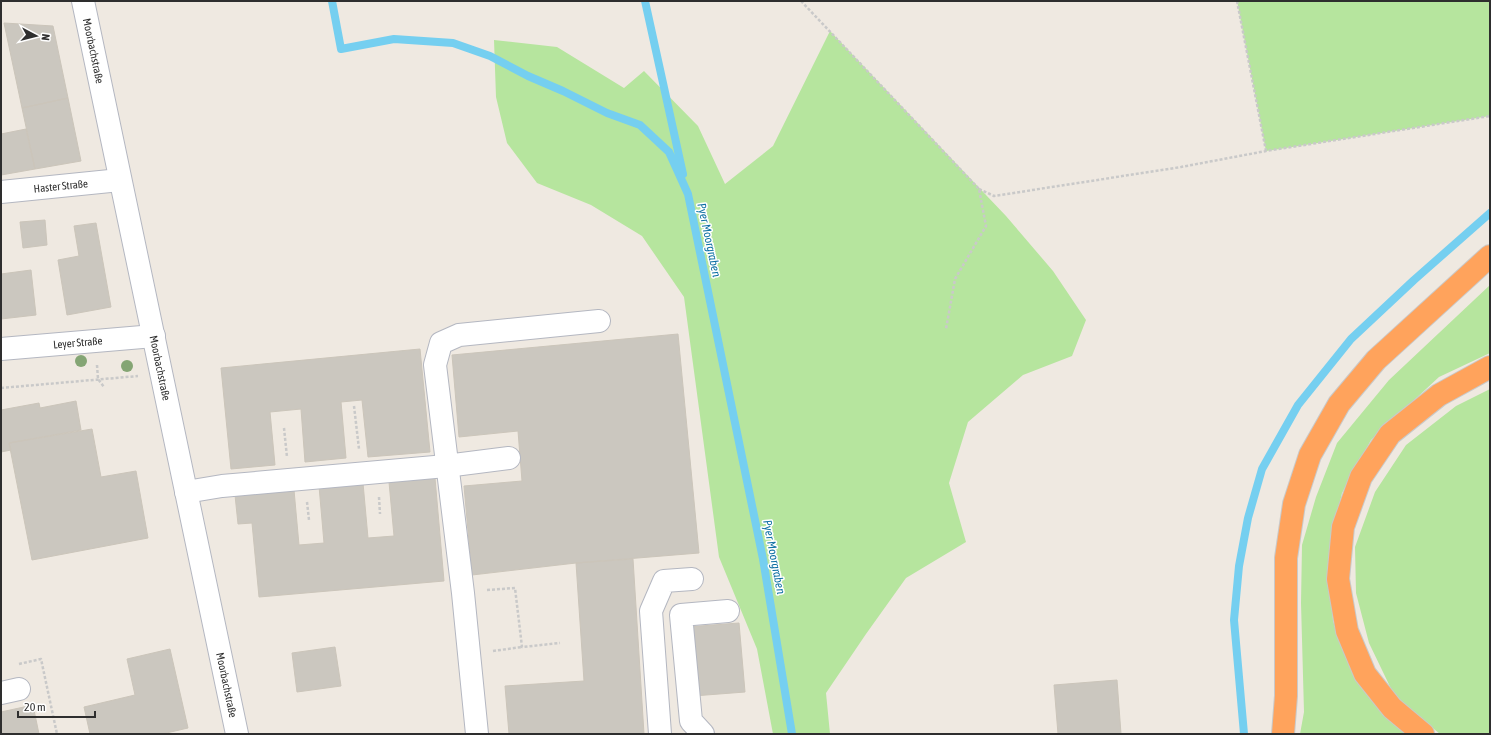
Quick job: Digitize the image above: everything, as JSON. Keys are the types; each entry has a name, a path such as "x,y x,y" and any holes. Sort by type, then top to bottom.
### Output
{"highway":[{"path":"1283,734 1286,696 1286,558 1294,504 1310,455 1339,404 1376,360 1490,256"},
{"path":"1423,734 1392,708 1365,674 1347,631 1338,579 1343,527 1361,477 1390,434 1439,395 1490,367"}],"street":[{"name":"Moorbachstraße","path":"83,1 237,734"},
{"name":"Haster Straße","path":"1,192 120,180"},
{"path":"477,734 463,593 446,466 435,365 441,343 459,335 599,321"},
{"name":"Leyer Straße","path":"1,349 154,336"},
{"path":"186,492 222,486 446,466 509,458"},
{"path":"660,734 651,611 664,581 692,579"},
{"path":"703,734 691,721 681,615 728,610"}],"path":[{"path":"801,1 979,189 994,196 1490,116"},
{"path":"1237,1 1266,151"},
{"path":"946,329 955,279 986,226 979,189"},
{"path":"1,388 140,376"},
{"path":"354,406 362,474"},
{"path":"463,593 515,588 522,647"},
{"path":"486,651 560,643"}],"green space":[{"path":"1237,1 1490,1 1490,116 1266,151"},
{"path":"830,31 1006,216 1053,271 1086,320 1072,356 1023,375 968,422 949,483 966,542 906,578 866,634 826,693 830,734 773,734 757,649 719,557 684,297 642,236 591,205 537,183 507,143 496,97 494,40 557,47 624,88 644,71 698,126 725,184 773,146"},
{"path":"1490,285 1490,353 1439,377 1371,440 1342,493 1329,551 1333,621 1355,674 1409,734 1300,734 1304,712 1301,603 1302,545 1316,497 1337,443 1389,380"},
{"path":"1490,389 1490,734 1440,734 1395,697 1369,643 1356,593 1355,547 1375,492 1406,445 1456,406"}],"building":[{"path":"4,23 53,26 68,98 22,108"},
{"path":"68,98 81,161 35,169 22,108"},
{"path":"26,129 35,169 1,175 1,134"},
{"path":"45,220 47,245 23,248 20,222"},
{"path":"96,223 111,307 67,315 58,260 79,256 74,226"},
{"path":"31,270 36,315 1,319 1,274"},
{"path":"678,334 699,553 576,563 472,575 464,486 522,481 518,431 459,437 452,355"},
{"path":"420,349 430,452 368,457 362,400 341,402 346,458 305,462 301,409 270,412 275,465 231,469 221,368"},
{"path":"76,401 81,430 9,443 11,450 1,452 1,410 39,403 40,408"},
{"path":"92,429 101,477 136,471 148,538 32,560 9,443"},
{"path":"435,478 444,581 259,597 252,523 238,524 235,495 294,490 299,545 324,543 319,486 363,483 368,538 394,536 389,482"},
{"path":"633,559 644,734 509,734 505,686 584,681 576,563"},
{"path":"739,623 745,692 693,696 688,627"},
{"path":"335,647 341,686 297,692 292,653"},
{"path":"170,649 188,728 162,734 90,734 84,707 135,695 127,659"},
{"path":"1117,680 1121,734 1058,734 1054,685"},
{"path":"33,705 39,734 1,734 1,712"}],"waterway":[{"name":"Pyer Moorgraben","path":"332,1 341,49 394,39 453,43 490,56 528,76 563,91 607,113 640,125 669,152 688,194 763,559 792,734"},
{"path":"645,1 683,174"},
{"path":"1244,734 1234,620 1239,566 1248,518 1262,469 1298,405 1351,339 1414,280 1490,213"}]}
